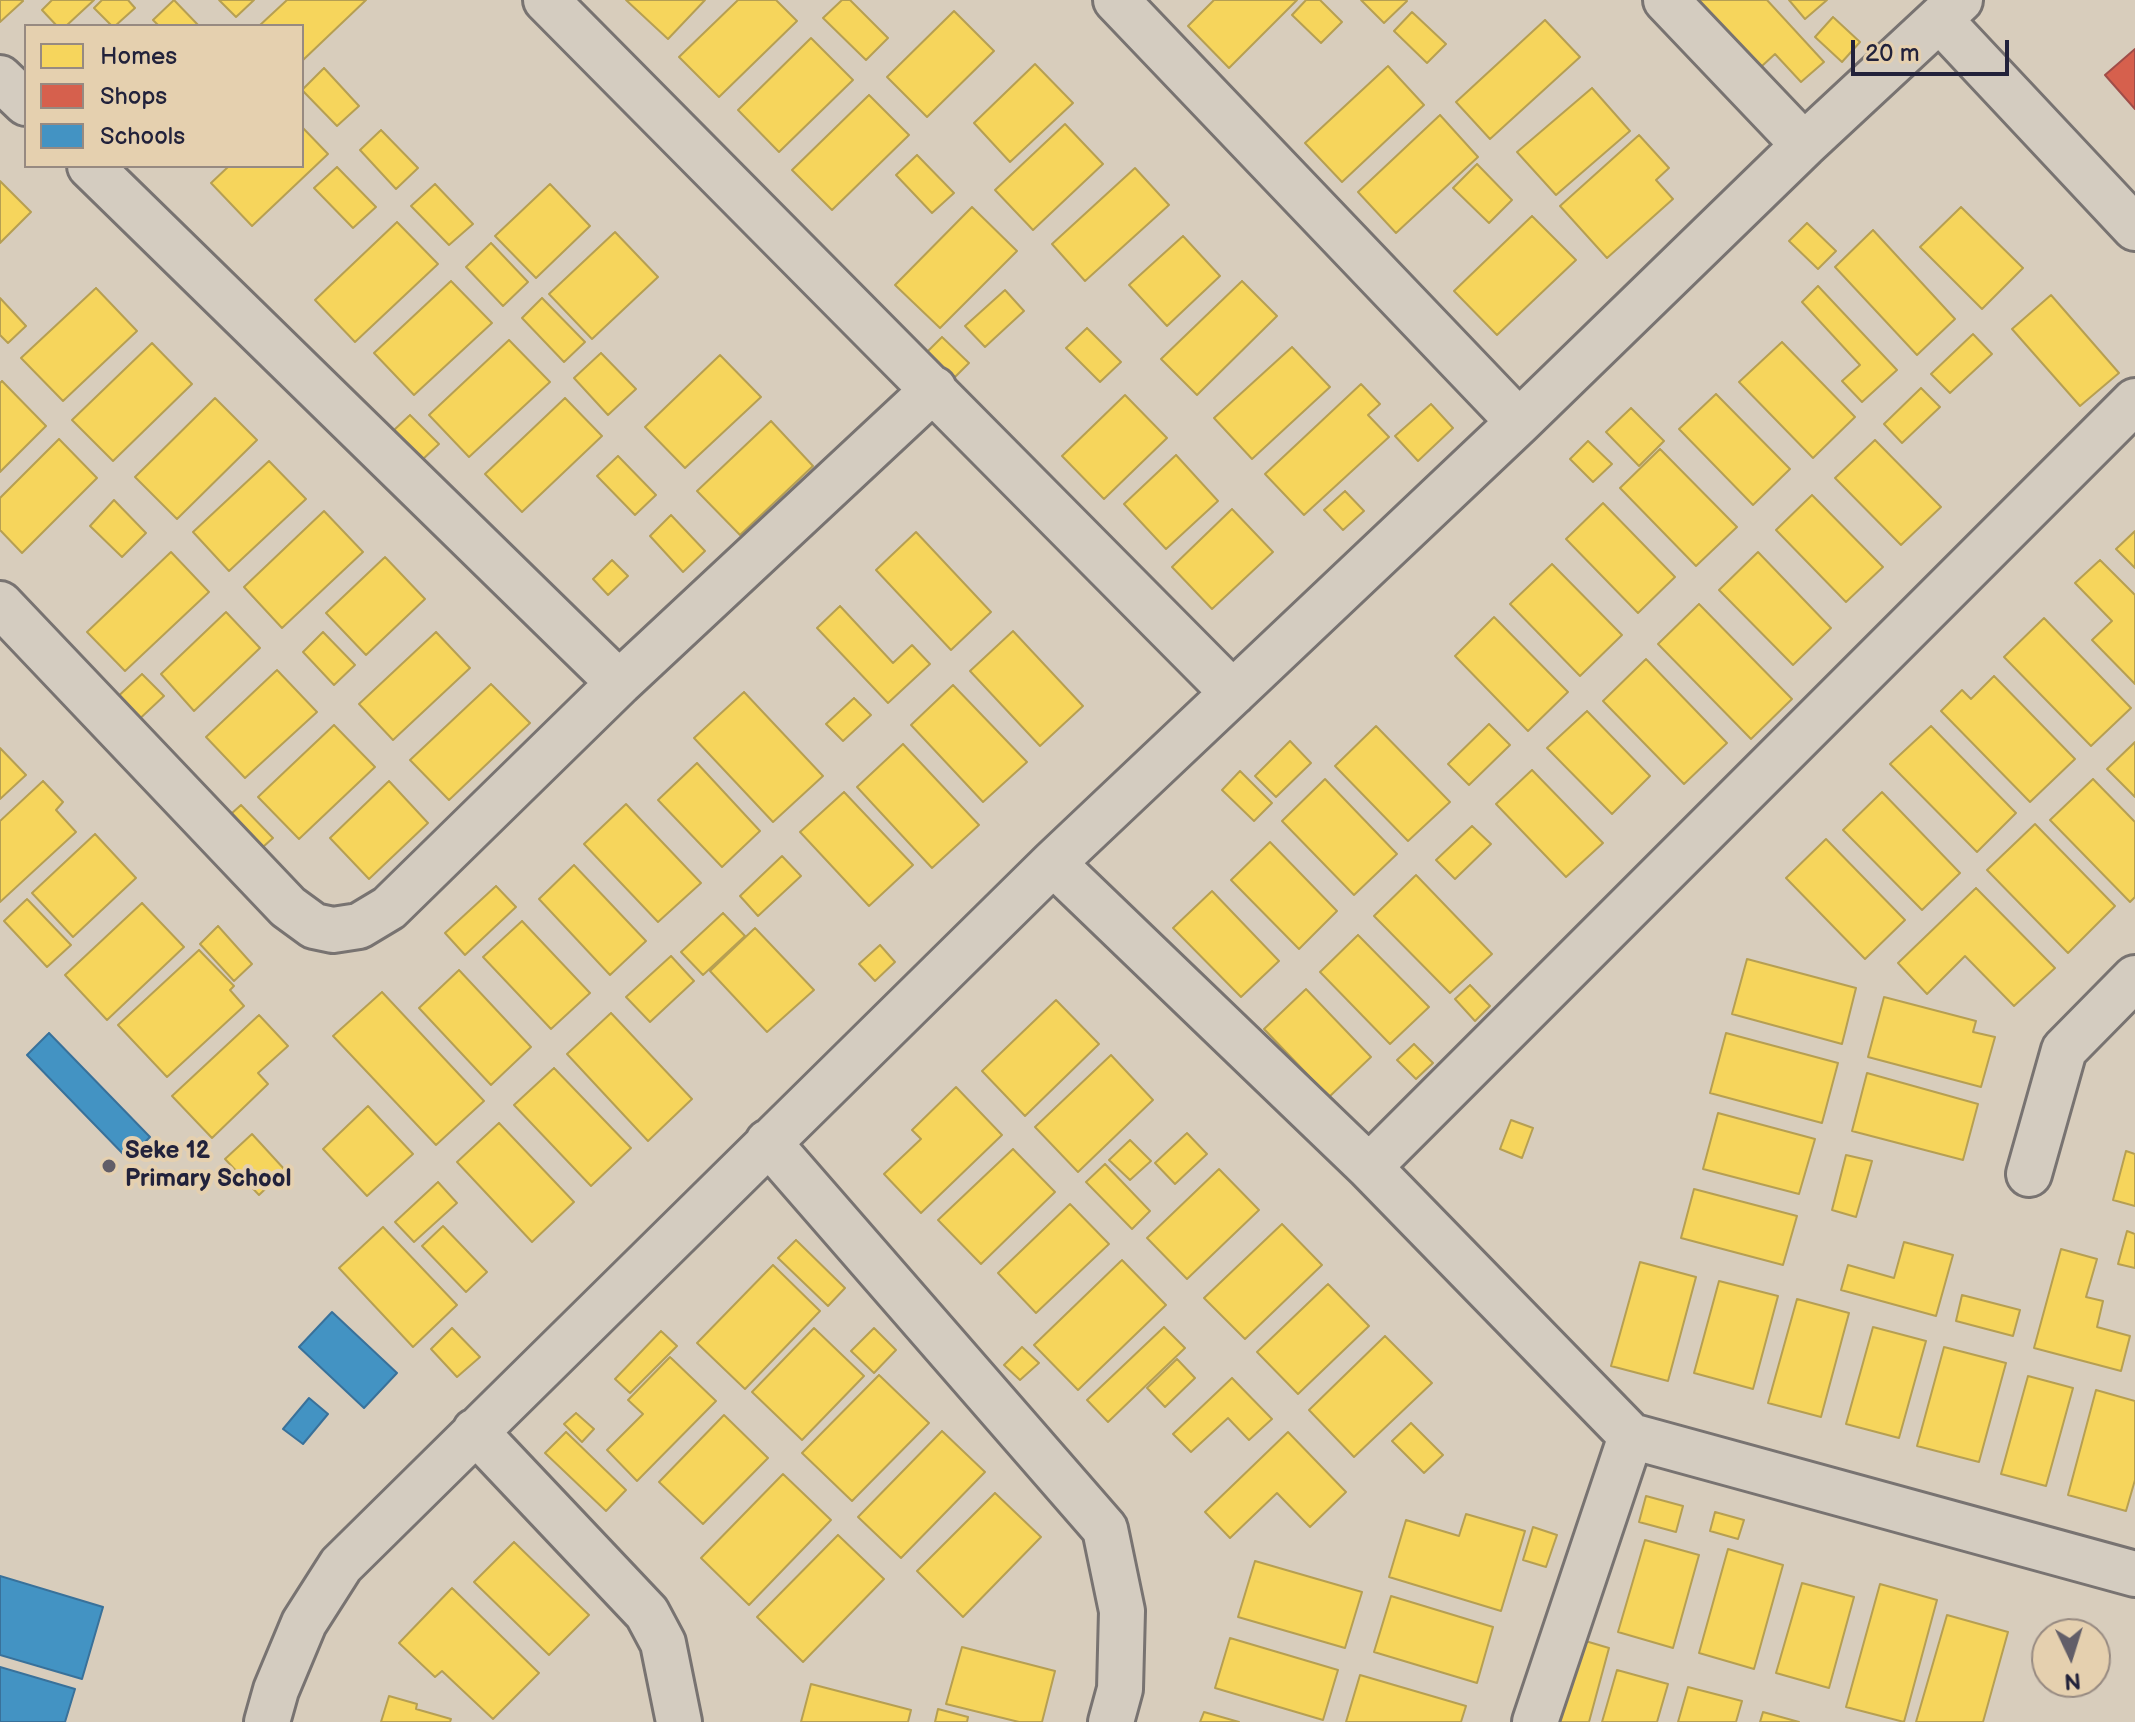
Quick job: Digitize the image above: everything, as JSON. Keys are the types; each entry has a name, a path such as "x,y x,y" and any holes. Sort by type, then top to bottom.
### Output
{"street":[{"path":"546,0 1233,693"},
{"path":"1116,0 1519,422"},
{"path":"1666,0 1804,145"},
{"path":"267,1722 276,1690 304,1623 341,1565 1053,863 1519,422 1804,145 1950,10 2135,228"},
{"path":"0,78 24,101"},
{"path":"92,168 619,683"},
{"path":"0,604 288,907 314,926 333,930 359,926 389,908 619,683 934,389"},
{"path":"1369,1167 2135,401"},
{"path":"1053,863 1369,1167 1631,1436 2135,1574"},
{"path":"2029,1174 2064,1050 2135,978"},
{"path":"768,1142 1105,1529 1122,1611 1120,1689 1111,1722"},
{"path":"475,1431 647,1613 663,1643 679,1722"},
{"path":"1535,1722 1631,1436"}],"building: Homes":[{"path":"0,0 21,0 23,1 0,22"},
{"path":"52,0 94,0 68,24 55,24 42,10"},
{"path":"102,0 128,0 135,8 117,24 110,24 94,8"},
{"path":"174,0 197,24 157,24 153,20"},
{"path":"219,0 254,0 236,17"},
{"path":"287,0 366,0 304,59 304,24 261,24"},
{"path":"626,0 705,0 668,39"},
{"path":"738,0 776,0 797,21 719,97 679,57"},
{"path":"842,0 850,0 888,38 866,60 823,18"},
{"path":"1214,0 1297,0 1229,68 1188,26"},
{"path":"1306,0 1320,0 1342,22 1321,43 1292,15"},
{"path":"1361,0 1406,0 1407,1 1384,23"},
{"path":"1681,0 1767,0 1824,62 1801,82 1775,54 1750,77"},
{"path":"1789,0 1827,0 1805,19"},
{"path":"954,11 994,51 927,117 887,77"},
{"path":"1412,12 1446,44 1427,63 1394,31"},
{"path":"1833,17 1860,42 1842,62 1815,37"},
{"path":"1545,20 1580,57 1490,139 1456,102"},
{"path":"811,38 853,80 779,152 738,110"},
{"path":"1035,64 1073,103 1010,162 974,123"},
{"path":"1388,66 1424,105 1342,182 1305,143"},
{"path":"324,68 359,106 337,126 304,92 304,88"},
{"path":"1592,88 1630,131 1556,195 1517,152"},
{"path":"869,95 909,135 832,210 792,170"},
{"path":"1440,115 1478,157 1396,233 1358,192"},
{"path":"1065,124 1103,164 1033,230 995,190"},
{"path":"304,129 328,154 252,226 211,183 227,168 304,168"},
{"path":"381,130 418,168 396,189 360,150"},
{"path":"1639,135 1669,168 1656,180 1673,199 1607,258 1560,206"},
{"path":"917,155 954,193 932,213 896,175"},
{"path":"1477,164 1512,200 1489,223 1453,188"},
{"path":"337,167 376,207 353,228 314,188"},
{"path":"1135,168 1169,205 1085,281 1052,244"},
{"path":"0,181 31,212 0,243"},
{"path":"435,184 473,224 449,245 411,206"},
{"path":"550,184 590,226 536,278 495,236"},
{"path":"972,207 1017,251 940,328 895,285"},
{"path":"1961,207 2023,268 1982,309 1920,247"},
{"path":"1532,216 1576,260 1497,335 1454,291"},
{"path":"397,222 438,264 355,342 315,300"},
{"path":"1807,223 1836,251 1818,269 1789,241"},
{"path":"1873,230 1955,319 1917,355 1835,267"},
{"path":"615,232 658,277 592,339 549,294"},
{"path":"1183,236 1220,276 1167,326 1129,285"},
{"path":"491,243 528,282 503,306 466,267"},
{"path":"451,281 492,323 414,395 374,353"},
{"path":"1242,281 1277,316 1197,395 1161,359"},
{"path":"1818,286 1897,370 1862,402 1842,381 1860,365 1802,302"},
{"path":"96,288 137,331 63,401 21,358"},
{"path":"1005,290 1024,311 985,347 965,326"},
{"path":"2051,295 2119,373 2080,406 2012,329"},
{"path":"0,298 26,326 8,343 0,335"},
{"path":"542,298 585,342 564,362 522,318"},
{"path":"1087,328 1121,362 1100,382 1066,348"},
{"path":"1973,334 1992,354 1950,393 1931,374"},
{"path":"942,337 969,363 948,384 921,358"},
{"path":"509,340 550,382 469,457 429,415"},
{"path":"1782,342 1855,417 1813,458 1739,382"},
{"path":"152,343 192,384 113,461 72,420"},
{"path":"1292,347 1330,387 1252,459 1214,418"},
{"path":"601,353 636,389 608,415 574,378"},
{"path":"720,355 761,397 685,468 645,427"},
{"path":"2,381 46,426 0,472 0,383"},
{"path":"1361,384 1380,404 1368,415 1389,437 1304,515 1265,474"},
{"path":"1921,388 1940,407 1902,443 1884,424"},
{"path":"1716,394 1790,469 1753,505 1679,429"},
{"path":"1125,395 1167,438 1104,499 1062,456"},
{"path":"215,398 257,440 177,519 135,477"},
{"path":"565,398 602,436 522,512 485,474"},
{"path":"1431,404 1453,428 1418,461 1395,436"},
{"path":"1631,408 1664,441 1639,466 1606,432"},
{"path":"410,415 439,444 422,460 394,430"},
{"path":"771,421 813,466 740,535 697,491"},
{"path":"59,439 97,478 22,553 0,530 0,498"},
{"path":"1875,440 1941,507 1901,545 1835,478"},
{"path":"1588,441 1612,464 1593,482 1570,459"},
{"path":"1660,449 1737,527 1696,566 1620,488"},
{"path":"1176,455 1218,501 1166,549 1124,504"},
{"path":"618,456 656,495 635,515 597,476"},
{"path":"269,461 306,499 229,571 193,532"},
{"path":"1345,491 1364,511 1343,530 1324,510"},
{"path":"1812,495 1883,567 1846,602 1776,530"},
{"path":"114,500 146,533 122,557 90,526"},
{"path":"1603,503 1675,577 1638,613 1566,539"},
{"path":"1232,509 1273,552 1212,609 1172,567"},
{"path":"324,511 363,552 282,628 244,587"},
{"path":"671,515 705,551 683,572 650,536"},
{"path":"2135,531 2135,568 2116,549"},
{"path":"916,532 991,612 951,650 876,570"},
{"path":"171,552 209,592 125,671 87,632"},
{"path":"1758,552 1831,628 1793,665 1719,590"},
{"path":"385,557 425,599 366,655 326,613"},
{"path":"612,560 628,576 608,595 593,579"},
{"path":"2100,560 2135,595 2135,684 2092,640 2112,621 2075,583"},
{"path":"1552,564 1622,635 1580,676 1510,604"},
{"path":"1699,604 1792,699 1751,739 1658,644"},
{"path":"840,606 893,663 912,645 930,664 888,703 817,628"},
{"path":"226,612 260,648 194,711 161,674"},
{"path":"1494,617 1568,692 1528,731 1455,656"},
{"path":"2044,618 2131,708 2091,746 2004,657"},
{"path":"1013,631 1083,706 1040,746 970,671"},
{"path":"323,632 355,665 334,685 303,652"},
{"path":"436,632 470,668 393,740 359,704"},
{"path":"1646,659 1727,743 1684,784 1603,701"},
{"path":"277,670 317,712 245,778 206,737"},
{"path":"142,674 164,696 133,725 112,702"},
{"path":"1994,676 2075,759 2030,802 1941,711 1962,690 1971,699"},
{"path":"491,684 530,723 449,800 410,760"},
{"path":"953,685 1027,762 983,802 911,725"},
{"path":"744,692 823,776 773,822 694,738"},
{"path":"854,698 871,715 843,741 826,724"},
{"path":"1587,711 1650,776 1612,814 1547,748"},
{"path":"1489,724 1510,745 1469,785 1448,764"},
{"path":"334,725 375,767 299,839 258,797"},
{"path":"1376,726 1450,802 1408,841 1335,766"},
{"path":"1931,726 2016,813 1977,852 1890,764"},
{"path":"1290,741 1311,763 1276,797 1255,776"},
{"path":"2135,742 2135,797 2107,769"},
{"path":"903,744 979,825 932,868 857,787"},
{"path":"0,748 26,775 0,799"},
{"path":"697,763 760,831 722,867 658,800"},
{"path":"1532,770 1603,843 1566,877 1496,804"},
{"path":"1240,771 1272,803 1254,821 1222,790"},
{"path":"1325,779 1397,854 1354,895 1282,821"},
{"path":"2093,779 2135,822 2135,897 2130,902 2050,820"},
{"path":"43,781 63,802 56,810 76,832 0,902 0,821"},
{"path":"389,781 428,823 369,879 330,838"},
{"path":"844,792 913,865 869,906 800,832"},
{"path":"1882,792 1960,873 1922,910 1843,830"},
{"path":"626,804 701,883 658,922 584,844"},
{"path":"241,805 273,838 254,855 222,822"},
{"path":"2035,824 2115,906 2068,953 1987,870"},
{"path":"1472,826 1491,844 1455,879 1436,860"},
{"path":"95,834 136,878 73,937 32,893"},
{"path":"1826,839 1905,920 1865,959 1786,878"},
{"path":"1270,842 1337,911 1299,949 1231,880"},
{"path":"782,856 801,876 758,916 740,896"},
{"path":"574,865 646,941 610,975 539,899"},
{"path":"1416,875 1492,954 1450,993 1374,916"},
{"path":"496,886 516,907 465,955 445,933"},
{"path":"1976,888 2055,968 2014,1006 1965,956 1927,994 1898,963"},
{"path":"1212,891 1279,961 1241,997 1173,928"},
{"path":"27,899 71,945 47,967 4,921"},
{"path":"142,903 184,947 107,1020 65,975"},
{"path":"723,913 745,936 703,975 681,952"},
{"path":"522,921 590,993 551,1029 483,957"},
{"path":"218,926 252,964 234,981 200,944"},
{"path":"755,928 814,990 767,1032 710,971"},
{"path":"1358,935 1429,1007 1390,1044 1320,972"},
{"path":"880,945 895,962 875,981 859,964"},
{"path":"199,950 234,986 230,990 244,1006 167,1077 118,1025"},
{"path":"671,956 694,981 650,1022 626,997"},
{"path":"1747,959 1856,988 1842,1044 1732,1014"},
{"path":"459,970 531,1047 491,1085 419,1008"},
{"path":"1470,985 1490,1006 1475,1021 1455,999"},
{"path":"1306,989 1371,1057 1329,1097 1264,1029"},
{"path":"382,992 484,1101 436,1145 333,1036"},
{"path":"1884,997 1976,1021 1973,1032 1995,1037 1981,1087 1868,1057"},
{"path":"1056,1000 1099,1044 1025,1116 982,1071"},
{"path":"611,1013 692,1099 648,1141 567,1054"},
{"path":"259,1015 288,1046 258,1073 268,1084 212,1138 172,1096"},
{"path":"1726,1033 1838,1063 1822,1123 1710,1093"},
{"path":"1414,1044 1433,1063 1416,1079 1397,1060"},
{"path":"1111,1055 1153,1100 1078,1172 1035,1127"},
{"path":"554,1068 631,1148 591,1186 514,1105"},
{"path":"1867,1073 1978,1104 1963,1160 1852,1131"},
{"path":"956,1087 1002,1135 921,1213 884,1174 921,1139 912,1130"},
{"path":"368,1106 413,1154 367,1196 323,1149"},
{"path":"1718,1113 1815,1139 1799,1194 1703,1169"},
{"path":"1511,1120 1533,1128 1522,1158 1500,1149"},
{"path":"499,1123 574,1202 532,1242 457,1162"},
{"path":"1187,1133 1207,1154 1175,1184 1155,1163"},
{"path":"252,1134 285,1170 259,1195 225,1159"},
{"path":"1130,1140 1151,1161 1130,1180 1109,1160"},
{"path":"1013,1149 1055,1192 981,1264 938,1220"},
{"path":"2126,1151 2135,1154 2135,1206 2113,1200"},
{"path":"1846,1155 1872,1161 1856,1217 1832,1210"},
{"path":"1105,1164 1150,1211 1132,1229 1086,1182"},
{"path":"1219,1169 1259,1210 1187,1279 1147,1238"},
{"path":"438,1182 457,1203 414,1242 395,1222"},
{"path":"1694,1189 1797,1216 1783,1265 1681,1238"},
{"path":"1070,1204 1109,1244 1036,1313 998,1273"},
{"path":"1282,1224 1322,1265 1245,1339 1204,1298"},
{"path":"443,1226 487,1272 466,1292 422,1246"},
{"path":"383,1227 457,1305 413,1347 339,1268"},
{"path":"2127,1231 2135,1234 2135,1268 2118,1264"},
{"path":"796,1240 845,1288 828,1306 778,1258"},
{"path":"1904,1242 1953,1255 1936,1316 1841,1290 1848,1265 1894,1278"},
{"path":"2061,1249 2097,1259 2086,1297 2103,1301 2097,1327 2130,1336 2121,1371 2034,1348"},
{"path":"1122,1260 1166,1305 1078,1390 1034,1345"},
{"path":"1640,1262 1696,1277 1668,1381 1611,1366"},
{"path":"773,1265 820,1311 745,1389 697,1343"},
{"path":"1719,1281 1778,1296 1753,1389 1694,1373"},
{"path":"1328,1284 1369,1326 1298,1394 1257,1352"},
{"path":"1962,1295 2020,1310 2013,1336 1956,1321"},
{"path":"1797,1299 1849,1313 1821,1417 1768,1403"},
{"path":"1164,1327 1185,1348 1108,1422 1087,1400"},
{"path":"1873,1327 1926,1341 1899,1438 1846,1424"},
{"path":"452,1328 480,1357 457,1377 431,1349"},
{"path":"814,1328 864,1376 802,1440 752,1392"},
{"path":"874,1328 896,1350 874,1373 851,1351"},
{"path":"661,1331 677,1346 630,1393 615,1379"},
{"path":"1385,1336 1432,1383 1354,1457 1309,1410"},
{"path":"1022,1347 1039,1363 1020,1380 1004,1365"},
{"path":"1944,1347 2006,1363 1979,1462 1917,1446"},
{"path":"670,1357 716,1401 637,1481 607,1450 643,1414 628,1400"},
{"path":"1177,1359 1195,1378 1165,1407 1147,1388"},
{"path":"879,1375 929,1423 852,1501 802,1453"},
{"path":"2028,1376 2073,1388 2046,1486 2001,1474"},
{"path":"1232,1378 1272,1419 1249,1440 1228,1418 1191,1452 1173,1434"},
{"path":"2096,1390 2135,1401 2135,1480 2126,1511 2068,1495"},
{"path":"576,1413 594,1429 582,1442 564,1424"},
{"path":"724,1415 768,1458 703,1524 659,1482"},
{"path":"1411,1423 1443,1455 1424,1473 1392,1441"},
{"path":"942,1431 985,1472 901,1558 858,1517"},
{"path":"566,1432 626,1490 606,1511 545,1453"},
{"path":"1288,1432 1346,1492 1310,1527 1277,1493 1230,1538 1205,1512"},
{"path":"783,1474 831,1520 749,1605 701,1558"},
{"path":"995,1493 1041,1537 963,1617 917,1571"},
{"path":"1646,1496 1683,1506 1676,1532 1639,1522"},
{"path":"1715,1512 1744,1520 1738,1539 1710,1531"},
{"path":"1466,1514 1525,1531 1501,1611 1389,1577 1406,1520 1459,1536"},
{"path":"1533,1527 1557,1535 1546,1567 1523,1560"},
{"path":"838,1535 884,1579 803,1662 757,1617"},
{"path":"1645,1540 1699,1555 1673,1648 1618,1632"},
{"path":"514,1542 589,1615 549,1655 474,1582"},
{"path":"1728,1549 1783,1565 1754,1669 1699,1653"},
{"path":"1255,1561 1362,1592 1345,1648 1238,1617"},
{"path":"1802,1583 1854,1597 1829,1688 1776,1673"},
{"path":"1880,1584 1937,1600 1904,1722 1846,1707"},
{"path":"452,1588 539,1673 493,1719 442,1671 435,1677 399,1643"},
{"path":"1391,1596 1493,1627 1477,1683 1374,1652"},
{"path":"1947,1615 2008,1632 1983,1722 1916,1722"},
{"path":"1230,1638 1338,1670 1323,1720 1215,1688"},
{"path":"1582,1640 1609,1648 1589,1722 1559,1722"},
{"path":"962,1647 1055,1671 1042,1722 1019,1722 946,1704"},
{"path":"1617,1670 1668,1684 1657,1722 1602,1722"},
{"path":"1360,1675 1466,1706 1461,1722 1346,1722"},
{"path":"811,1684 911,1710 908,1722 801,1722"},
{"path":"1688,1687 1742,1701 1736,1722 1678,1722"},
{"path":"389,1696 417,1704 416,1709 451,1719 450,1722 381,1722"},
{"path":"938,1709 968,1717 967,1722 935,1722"},
{"path":"1204,1712 1239,1722 1200,1722"},
{"path":"1763,1712 1799,1722 1760,1722"}],"building: Shops":[{"path":"2135,49 2135,109 2105,75"}],"building: Schools":[{"path":"49,1033 150,1137 128,1159 27,1055"},
{"path":"332,1312 397,1373 364,1408 299,1347"},
{"path":"309,1398 328,1414 303,1444 283,1429"},
{"path":"0,1576 103,1607 82,1679 0,1655"},
{"path":"0,1667 75,1689 65,1722 0,1722"}],"place":[{"name":"Seke 12 Primary School","path":"109,1166"}]}
